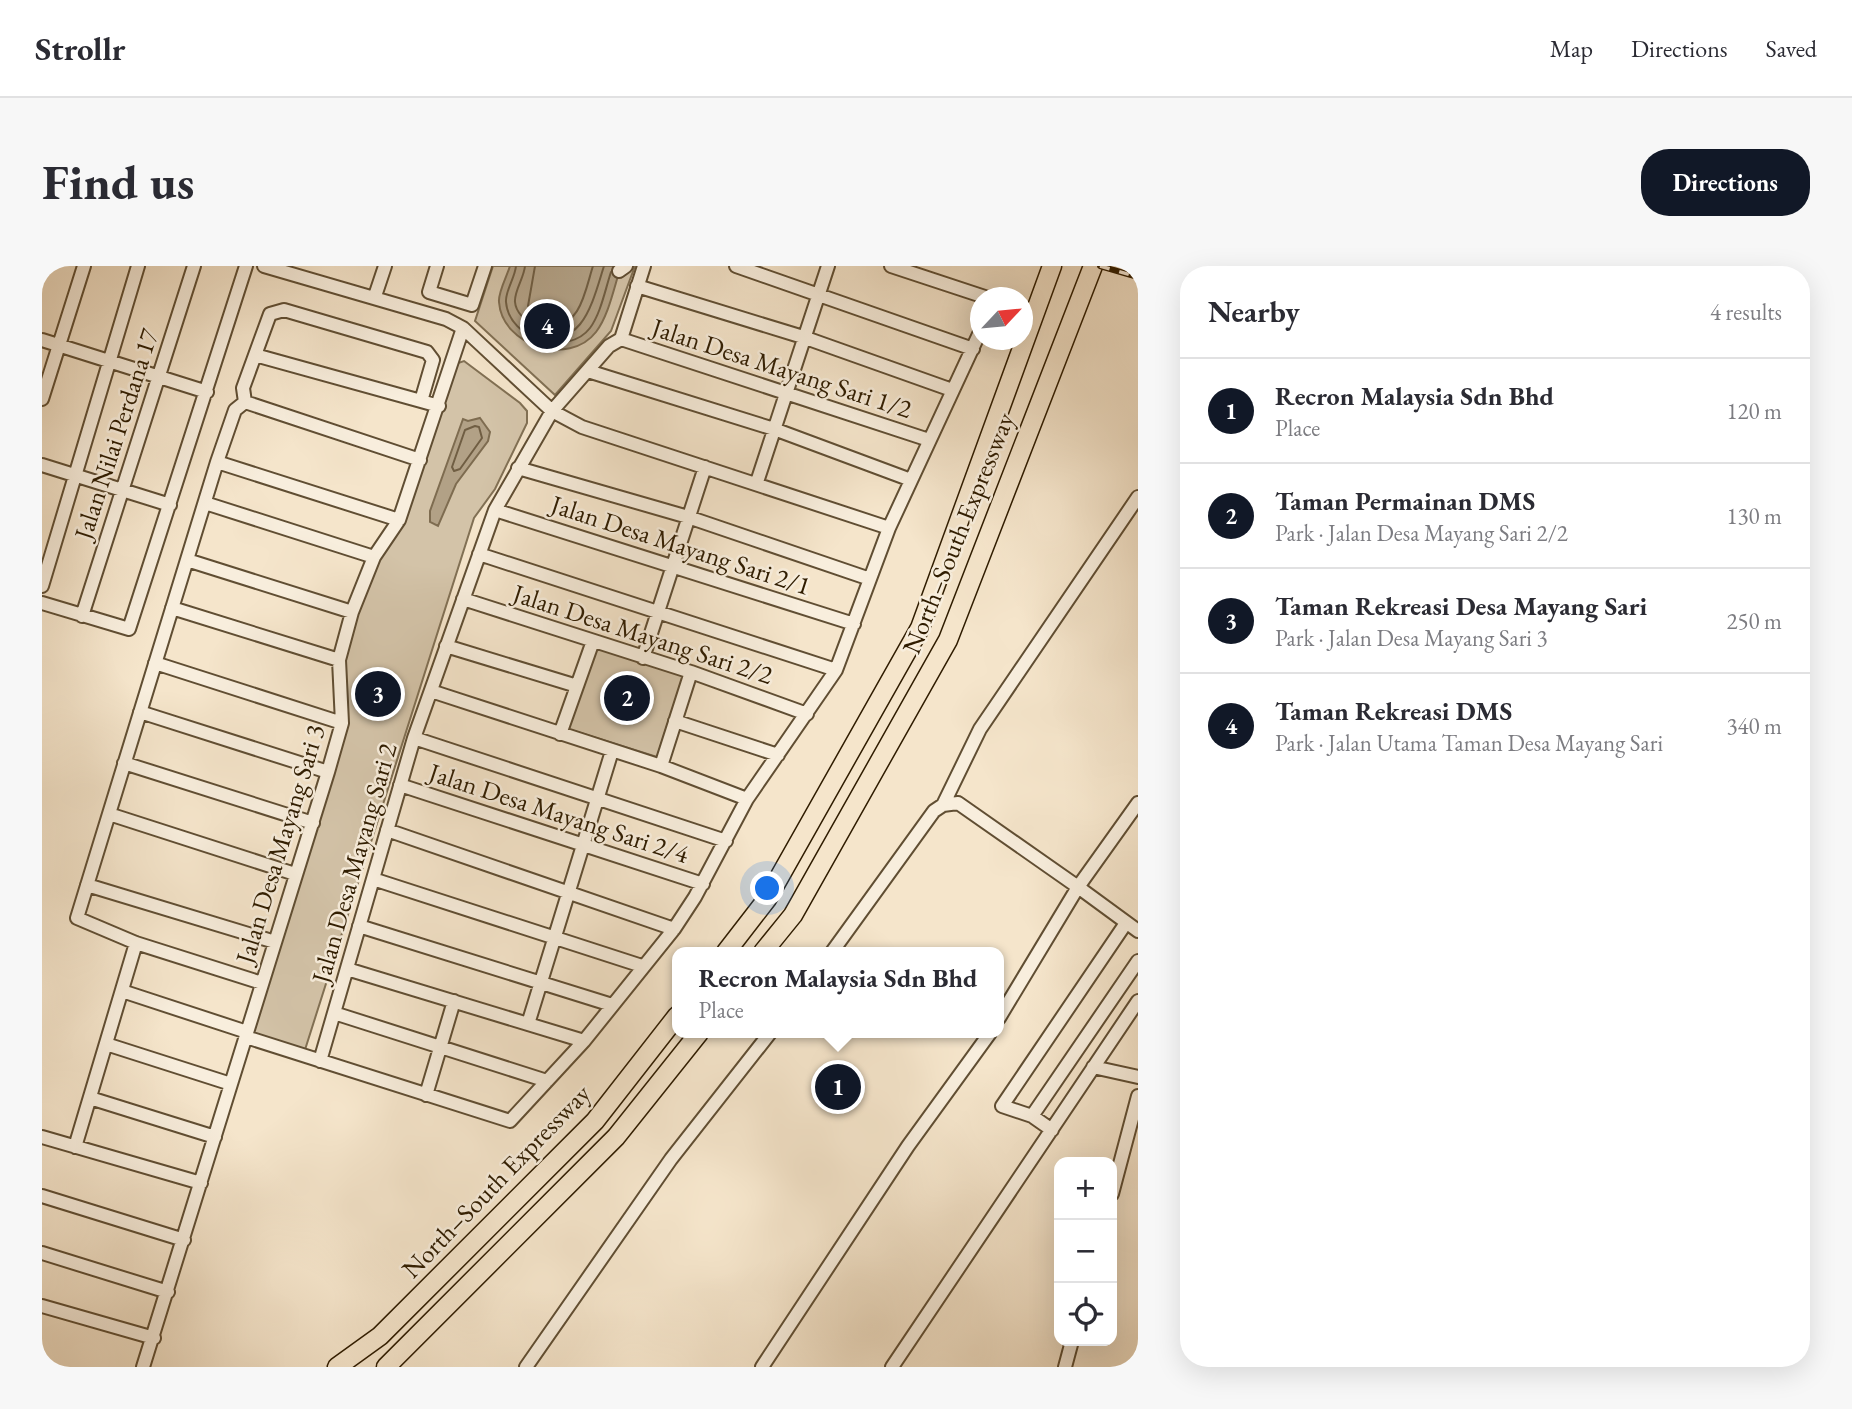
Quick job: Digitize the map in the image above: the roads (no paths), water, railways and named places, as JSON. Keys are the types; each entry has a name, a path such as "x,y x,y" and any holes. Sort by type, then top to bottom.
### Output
{"highway":[{"name":"North–South Expressway","path":"730,947 767,899 920,628 1052,267"},
{"name":"North–South Expressway","path":"767,947 793,915 948,640 1090,274"},
{"name":"North–South Expressway","path":"337,1367 380,1336 595,1121 672,1022"},
{"name":"North–South Expressway","path":"386,1367 616,1137 695,1038"}],"street":[{"path":"42,399 84,266"},
{"path":"42,586 107,360 138,266"},
{"name":"Jalan Nilai Perdana 17","path":"82,616 194,266"},
{"path":"42,603 129,629 246,266"},
{"path":"264,266 375,296 446,319 463,328 552,411 582,426 757,482 888,528"},
{"path":"375,296 385,266"},
{"path":"437,266 429,292 472,305 485,266"},
{"path":"621,339 644,266"},
{"path":"736,266 970,348"},
{"path":"757,482 828,266"},
{"path":"891,266 970,292"},
{"path":"637,286 803,337 952,390"},
{"path":"245,402 243,388 270,314 284,310 427,352 433,360 421,401"},
{"name":"Jalan Desa Mayang Sari 3","path":"143,1367 342,723 340,660 352,612 374,558 399,520 463,328"},
{"name":"Jalan Desa Mayang Sari 2","path":"320,1061 414,738 495,510 552,411 609,345 621,339"},
{"name":"Jalan Desa Mayang Sari 1/2","path":"621,339 788,391 929,440"},
{"path":"42,340 207,392"},
{"path":"122,991 320,1061 510,1121 584,1041 674,929 703,884 747,799 836,670 888,528 972,350"},
{"path":"255,355 439,406"},
{"path":"588,371 774,429 911,480"},
{"path":"245,402 420,460"},
{"path":"245,402 235,410 217,462 76,918 136,943 262,982"},
{"path":"217,462 399,520"},
{"path":"42,465 170,505"},
{"path":"643,658 705,467"},
{"path":"519,468 688,517 870,579"},
{"path":"943,805 980,729 1138,497"},
{"path":"205,503 374,558"},
{"name":"Jalan Desa Mayang Sari 2/1","path":"495,510 673,564 854,624"},
{"path":"479,554 659,610 836,670"},
{"path":"187,560 352,612"},
{"name":"Jalan Desa Mayang Sari 2/2","path":"463,599 691,672 807,714"},
{"path":"172,608 340,660"},
{"path":"560,734 593,641"},
{"path":"446,646 577,686"},
{"path":"155,663 342,723"},
{"path":"661,766 691,672"},
{"path":"430,691 661,766 747,799"},
{"path":"140,712 328,772"},
{"path":"676,721 778,755"},
{"path":"414,738 726,841"},
{"path":"528,1024 612,751"},
{"path":"124,763 313,823"},
{"name":"Jalan Desa Mayang Sari 2/4","path":"400,785 703,884"},
{"path":"836,947 934,811 943,805 958,803 1138,931"},
{"path":"1004,1010 1078,887 1138,803"},
{"path":"109,814 295,874"},
{"path":"387,830 674,929"},
{"path":"373,879 555,935 642,966"},
{"path":"87,885 275,943"},
{"path":"1052,1130 1032,1116 1002,1105 1126,923"},
{"path":"359,926 612,1005"},
{"path":"75,1147 136,943"},
{"path":"1032,1116 1138,961"},
{"path":"347,969 584,1041"},
{"path":"426,1094 454,1001"},
{"path":"892,1367 1138,1001"},
{"path":"334,1013 547,1081"},
{"path":"526,1367 671,1159 766,1038"},
{"path":"762,1367 908,1146 986,1038"},
{"path":"106,1044 232,1084"},
{"path":"1093,1067 1138,1077"},
{"path":"1117,1175 1138,1096"},
{"path":"90,1098 215,1137"},
{"path":"42,1137 201,1184"},
{"path":"42,1196 184,1240"},
{"path":"42,1253 168,1292"},
{"path":"42,1306 154,1338"},
{"path":"1065,1367 1071,1346"}],"water":[{"path":"510,266 621,266 608,309 596,332 584,343 570,348 554,349 538,347 524,340 512,330 503,317 499,298"},
{"path":"480,418 490,432 488,441 456,484 438,526 430,522 430,511 463,419 468,421"}],"railway":[{"path":"1100,266 1138,277"}],"place":[{"name":"Taman Rekreasi DMS","path":"547,326"},
{"name":"Taman Rekreasi Desa Mayang Sari","path":"378,694"},
{"name":"Taman Permainan DMS","path":"627,698"},
{"name":"Recron Malaysia Sdn Bhd","path":"838,1087"}]}
